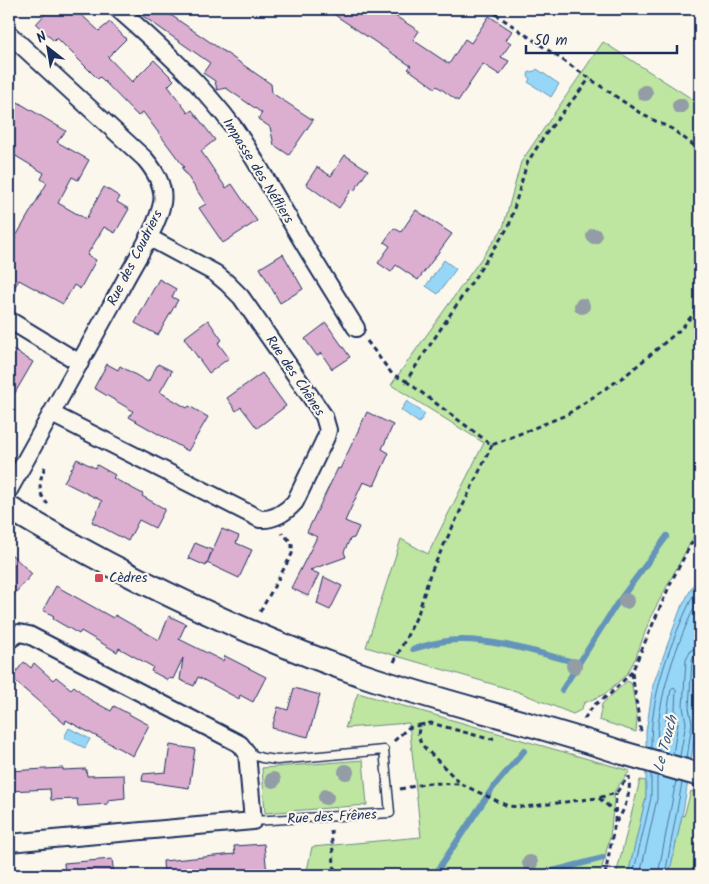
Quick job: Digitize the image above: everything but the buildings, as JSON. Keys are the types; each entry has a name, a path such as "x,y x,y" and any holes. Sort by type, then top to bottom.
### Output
{"main road":[{"path":"9,508 49,532 125,572 190,604 293,648 367,676 628,766 700,783"}],"street":[{"name":"Impasse des Néfliers","path":"118,9 157,43 234,128 356,328"},
{"name":"Rue des Coudriers","path":"9,34 145,158 153,168 163,192 160,213 148,237 9,490"},
{"name":"Rue des Chênes","path":"148,237 215,273 241,297 324,416 327,424 326,437 295,502 284,513 268,520"},
{"path":"9,320 80,363"},
{"path":"52,414 251,516 268,520"},
{"path":"9,640 19,633 29,635 240,744 246,753 253,822"},
{"name":"Rue des Frênes","path":"9,843 253,822"}],"lane":[{"path":"246,753 277,760 384,750"},
{"name":"Rue des Frênes","path":"253,822 390,813 384,750"}],"path":[{"path":"488,9 643,115 672,129 700,150"},
{"path":"406,380 509,226 527,163 545,135 590,78"},
{"path":"394,662 418,614 430,574 492,445 566,415 626,375 681,328 700,306"},
{"path":"356,328 392,374 406,380 492,445"},
{"path":"37,439 50,456 39,479 42,499 49,506"},
{"path":"260,612 292,554 292,543 268,520"},
{"path":"582,721 594,705 608,695 632,672 672,580 700,527"},
{"path":"252,609 268,616"},
{"path":"386,660 403,664"},
{"path":"632,672 641,732"},
{"path":"384,750 408,728 431,723 489,739 501,736"},
{"path":"420,725 418,734 422,744 461,784 508,806 524,807 598,798 616,793"},
{"path":"605,875 615,822 616,793 628,766"},
{"path":"615,822 621,816 630,784 628,766"},
{"path":"388,791 429,783 461,784"},
{"path":"700,783 696,815 700,838"},
{"path":"598,798 616,812"},
{"path":"330,817 335,875"}],"green space":[{"path":"603,42 700,104 700,525 651,616 636,657 627,674 605,694 584,703 581,710 573,714 516,691 366,647 401,539 428,554 484,443 391,385 503,228 521,162"},
{"path":"700,655 700,748 694,746 697,722 694,708 697,661"},
{"path":"627,681 632,686 637,718 636,732 599,720 602,704"},
{"path":"358,693 630,771 615,790 610,837 600,875 306,875 312,847 421,837 409,723 345,728"},
{"path":"363,760 367,805 265,813 262,768"},
{"path":"640,780 646,781 646,797 628,875 616,875"},
{"path":"691,791 700,794 700,875 669,875 682,815 684,816"}],"water":[{"path":"537,69 559,84 551,97 528,82 530,79 528,76 529,72"},
{"path":"444,260 456,269 438,294 426,286"},
{"path":"407,401 425,414 419,423 401,410"},
{"name":"Le Touch","path":"700,572 700,655 697,661 694,708 697,722 684,806 669,875 628,875 646,797 646,732 653,685 680,610"},
{"path":"69,728 90,739 85,748 64,738"}],"waterway":[{"path":"562,690 616,605 667,536"},
{"path":"413,649 446,641 473,640 519,648 579,663"},
{"path":"437,875 439,868 492,789 524,751"},
{"path":"537,875 603,858"}],"place":[{"name":"Cèdres","path":"99,578"}]}
